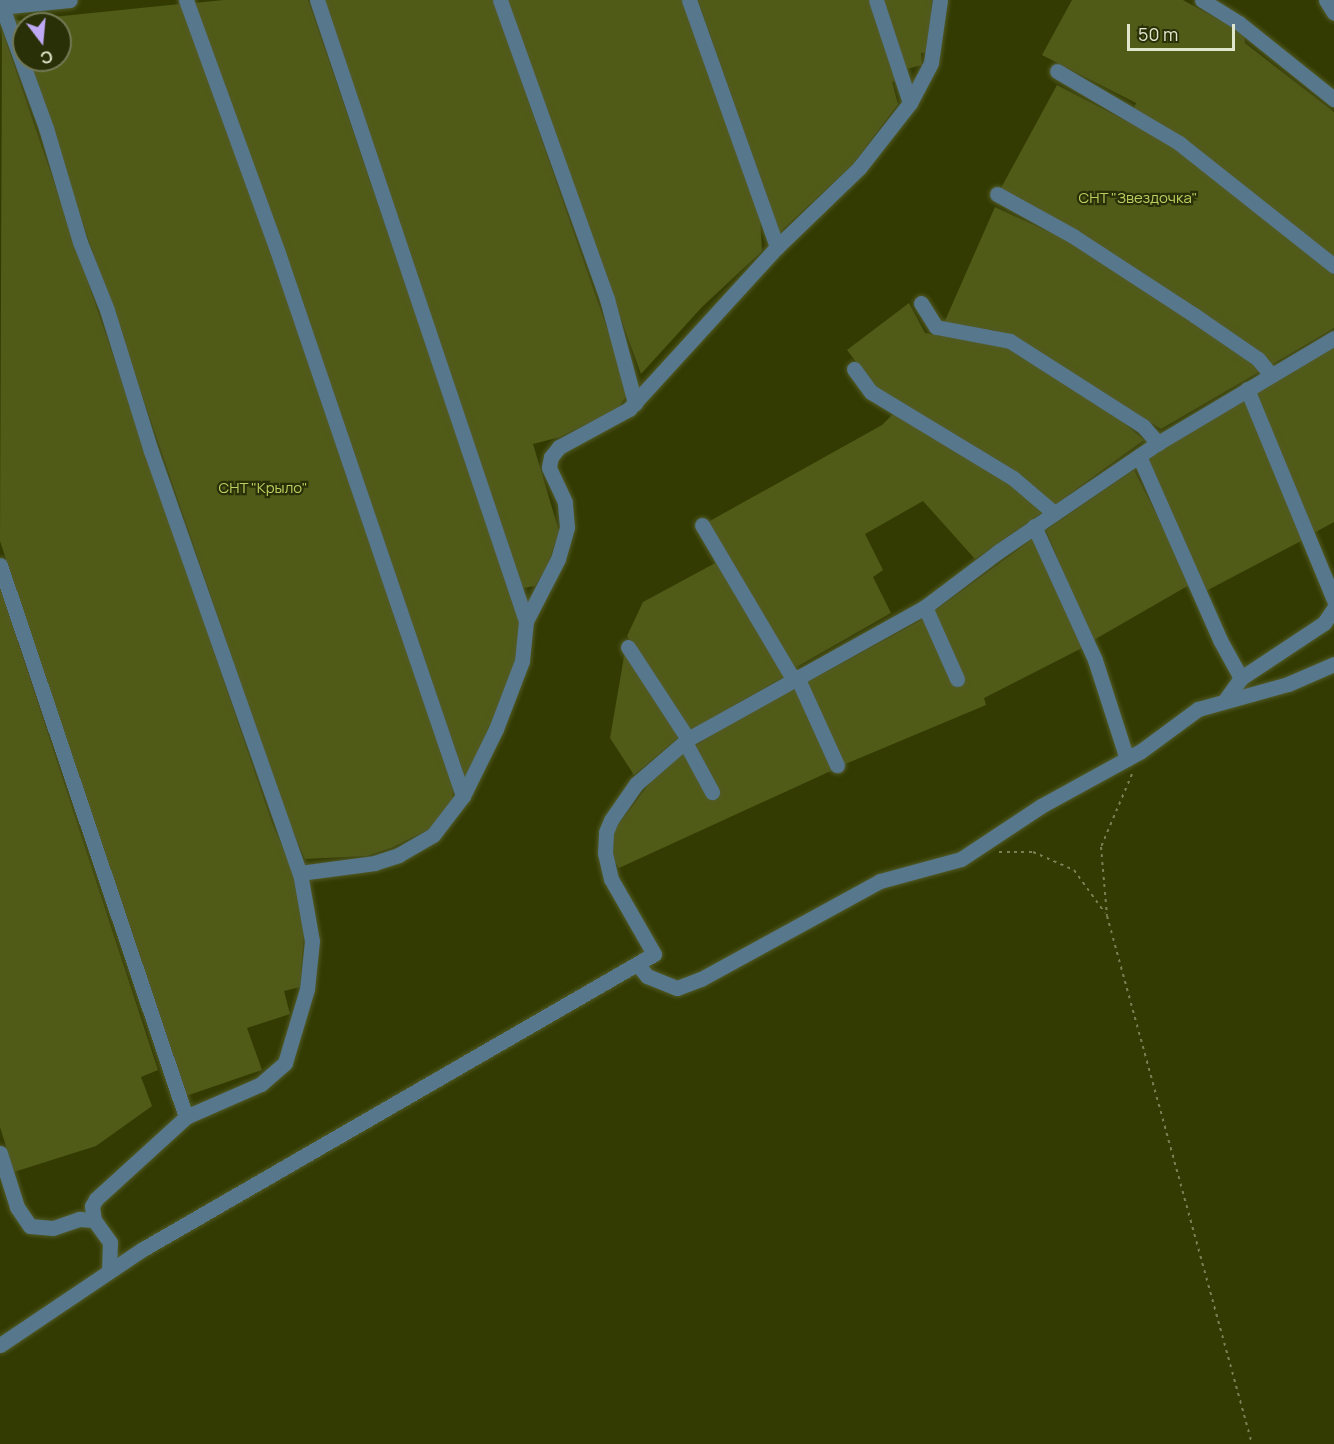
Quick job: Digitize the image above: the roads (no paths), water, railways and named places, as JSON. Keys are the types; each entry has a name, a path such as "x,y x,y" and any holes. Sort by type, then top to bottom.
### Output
{"street":[{"path":"70,0 1,7 46,128 80,242 107,310 151,451 300,873 312,941 307,989 294,1042 285,1063 261,1084 186,1117 96,1199 92,1206 94,1220 110,1242 109,1271"},
{"path":"186,0 277,250 464,796"},
{"path":"317,0 526,621"},
{"path":"500,0 607,299 635,402"},
{"path":"689,0 777,247"},
{"path":"876,0 910,103"},
{"path":"300,873 375,863 399,855 433,835 464,796 496,729 522,661 526,621 558,559 567,527 565,502 549,467 551,457 559,447 635,402 777,247 859,168 910,103 931,63 940,0"},
{"path":"1202,0 1239,23 1334,99"},
{"path":"1057,71 1179,143 1334,266"},
{"path":"997,194 1073,236 1185,309 1258,359 1271,375"},
{"path":"921,303 936,327 1010,341 1143,426 1158,443"},
{"path":"0,1345 143,1249 654,954 611,879 605,853 606,832 626,795 687,741 795,678 925,607 1034,526 1158,443 1334,338"},
{"path":"854,369 871,392 1013,478 1054,513"},
{"path":"1247,389 1334,600"},
{"path":"1139,456 1220,640 1241,678"},
{"path":"702,525 795,678 837,765"},
{"path":"1034,526 1095,660 1127,759"},
{"path":"0,565 186,1117"},
{"path":"925,607 957,679"},
{"path":"1226,699 1241,678 1324,623 1334,608"},
{"path":"628,646 687,741 712,792"},
{"path":"637,964 647,976 677,988 701,979 880,881 961,859 1041,806 1141,751 1198,709 1226,699 1287,684 1334,664"},
{"path":"0,1154 22,1217 30,1226 53,1228 79,1219 94,1220"},
{"path":"110,1242 143,1249"}],"park label":[{"name":"СНТ \"Звездочка\"","path":"1138,198"},
{"name":"СНТ \"Крыло\"","path":"263,488"}]}
